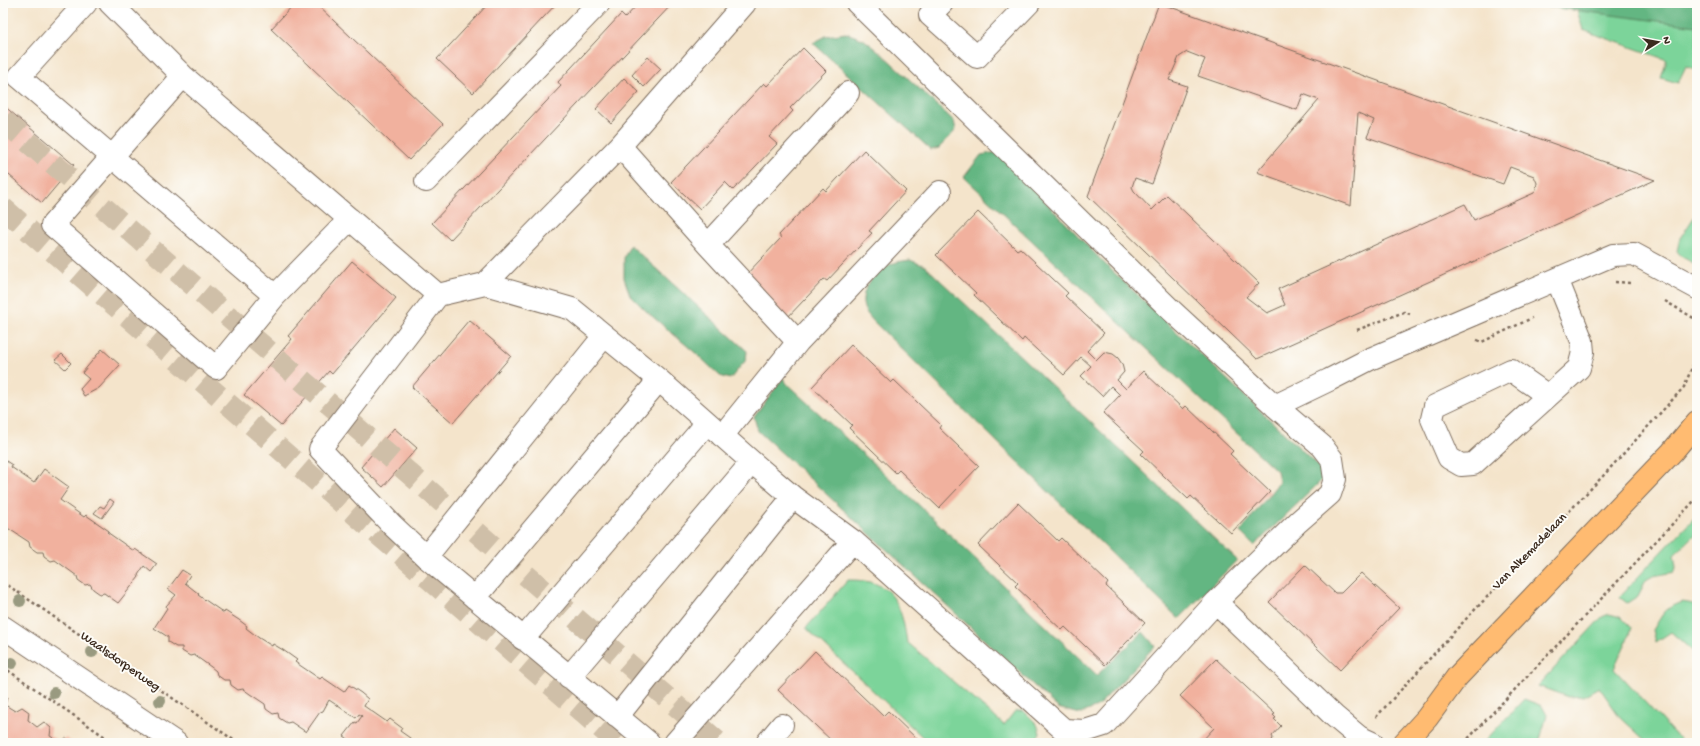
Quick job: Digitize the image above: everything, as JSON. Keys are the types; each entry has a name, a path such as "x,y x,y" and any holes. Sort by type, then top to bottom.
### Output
{"main road":[{"path":"1404,743 1427,718 1456,677 1672,452 1697,422"}],"street":[{"path":"86,3 19,77 275,296"},
{"path":"110,3 183,76 438,295"},
{"path":"426,181 598,3"},
{"path":"485,284 620,146 745,3"},
{"path":"649,743 426,557 392,525 320,449 438,295 485,284 572,309 659,380 793,497 853,541 1058,736 1104,725 1216,602 1298,522 1330,494 1335,478 1332,459 1322,446 1275,406 1171,310 857,3"},
{"path":"942,3 930,15 977,57 1029,3"},
{"path":"183,76 52,225 216,368 275,296 350,219"},
{"path":"708,245 848,93"},
{"path":"620,146 708,245 798,342"},
{"path":"523,638 715,429 940,192"},
{"path":"1275,406 1370,359 1613,255 1634,254 1697,288"},
{"path":"1548,396 1510,370 1435,406 1432,419 1449,458 1461,465 1473,464 1579,368 1583,352 1582,341 1557,279"},
{"path":"426,557 604,336"},
{"path":"475,598 659,380"},
{"path":"569,676 752,462"},
{"path":"617,717 793,497"},
{"path":"676,743 853,541"},
{"path":"1216,602 1334,716 1365,740"},
{"path":"3,628 176,743"},
{"path":"767,743 782,725"}],"path":[{"name":"Van Alkemadelaan","path":"1365,740 1466,619 1603,476 1684,387 1697,356"},
{"path":"1464,743 1697,498"},
{"name":"Waalsdorperweg","path":"3,582 238,743"},
{"path":"3,667 114,743"}],"green space":[{"path":"1518,3 1697,3 1697,70 1686,66 1678,83 1661,78 1667,60 1583,30 1577,10"},
{"path":"1518,3 1697,3 1697,26"},
{"path":"846,33 863,39 880,52 954,121 956,130 939,148 931,150 813,43 826,36"},
{"path":"998,152 1105,264 1322,469 1323,479 1254,546 1240,532 1279,482 1277,471 964,177 981,155"},
{"path":"1697,213 1697,265 1682,257 1677,251 1680,238"},
{"path":"630,245 747,351 746,360 730,379 720,376 630,295 624,278 624,258"},
{"path":"910,260 925,266 1237,560 1179,619 873,321 865,311 863,301 864,294 871,280 876,274 888,266 898,262"},
{"path":"783,378 788,385 921,507 1097,675 1143,632 1155,646 1097,707 1080,714 1058,708 758,431 754,417"},
{"path":"1697,515 1697,533 1674,555 1676,567 1675,572 1653,576 1646,580 1638,596 1627,603 1619,597"},
{"path":"848,580 863,581 875,584 885,589 898,605 905,628 907,642 1004,725 1015,711 1024,711 1037,724 1040,733 1032,743 929,743 806,628"},
{"path":"1682,602 1697,606 1697,655 1671,632 1656,642 1653,630 1662,616 1668,609"},
{"path":"1609,614 1621,617 1631,627 1628,638 1614,669 1683,743 1648,743 1620,717 1599,687 1583,696 1568,697 1538,686 1602,617"},
{"path":"1524,699 1542,706 1547,715 1539,743 1483,743"}],"building":[{"path":"295,3 315,3 443,124 409,160 271,29"},
{"path":"489,3 557,3 473,93 437,59"},
{"path":"639,3 673,3 450,240 432,223 561,86 558,82 621,14 625,18"},
{"path":"1159,3 1655,180 1257,359 1088,196","holes":["1187,52 1205,59 1198,76 1297,110 1303,94 1319,100 1257,172 1351,206 1358,113 1374,120 1367,137 1503,184 1510,167 1534,176 1537,183 1536,189 1534,193 1474,220 1465,204 1278,289 1285,305 1267,313 1246,297 1259,283 1167,195 1152,210 1132,187 1135,178 1152,184 1187,86 1169,80 1179,57"]},
{"path":"803,48 826,71 790,108 793,111 769,137 777,144 733,190 725,182 700,209 671,182 764,83 767,86"},
{"path":"648,57 661,69 644,87 632,75"},
{"path":"624,78 639,92 611,123 596,109"},
{"path":"3,105 74,165 42,203 3,170"},
{"path":"864,150 906,191 869,231 872,233 827,281 824,279 786,319 743,278 781,238 779,235 823,188 826,191"},
{"path":"978,212 1017,250 1020,248 1068,293 1065,296 1104,333 1087,351 1096,360 1104,352 1113,354 1118,358 1122,364 1124,372 1117,380 1126,389 1143,371 1183,409 1186,406 1233,451 1230,454 1270,492 1231,533 1191,496 1188,499 1141,454 1144,451 1103,413 1120,395 1111,386 1102,396 1081,376 1091,366 1081,357 1064,375 1024,338 1022,341 974,295 976,293 936,255"},
{"path":"352,261 396,298 332,374 329,371 281,426 244,395 292,339 288,336"},
{"path":"469,320 511,356 453,423 412,387"},
{"path":"851,345 891,383 894,380 941,425 939,428 979,466 939,508 899,470 896,473 849,428 852,425 812,387"},
{"path":"102,349 120,365 99,388 84,396 80,389 89,379 82,373"},
{"path":"62,354 71,363 65,369 55,360"},
{"path":"394,428 417,448 383,487 361,467"},
{"path":"3,459 12,465 11,467 34,483 44,469 69,487 60,500 84,517 86,515 134,551 135,549 157,564 151,572 144,566 138,575 139,577 118,603 104,593 100,594 93,589 90,584 85,585 78,580 77,576 55,560 51,561 44,556 43,552 37,552 30,547 29,542 6,527 3,527"},
{"path":"110,499 114,502 102,518 94,513 100,506 104,508"},
{"path":"1018,503 1058,541 1061,538 1108,583 1106,586 1145,623 1105,665 1065,627 1062,630 1015,586 1018,583 978,545"},
{"path":"1305,565 1335,593 1341,593 1361,573 1399,608 1340,670 1269,602"},
{"path":"182,570 190,575 185,583 199,594 198,595 224,613 225,611 239,620 247,626 246,628 259,638 272,646 273,644 283,650 297,660 295,662 320,679 322,677 344,692 349,685 361,693 368,699 364,706 387,722 390,719 402,728 400,731 417,743 354,743 344,736 362,716 359,714 356,718 329,700 323,711 320,712 306,732 291,722 287,723 279,718 278,713 273,714 266,709 265,704 243,689 238,690 231,685 230,680 224,680 217,675 216,671 194,655 190,656 182,651 182,647 176,647 168,642 168,637 154,628 167,608 166,606 176,595 168,589"},
{"path":"815,651 883,716 888,711 921,743 834,743 778,690"},
{"path":"1216,659 1275,714 1273,715 1276,718 1274,719 1281,726 1272,736 1273,738 1271,743 1200,743 1214,728 1180,696"},
{"path":"3,695 7,697 5,705 15,711 22,707 29,712 28,720 37,727 44,722 51,728 50,736 60,742 66,738 73,743 3,743"}],"tunnel":[{"path":"3,120 719,743"},
{"path":"3,208 618,743"}]}
